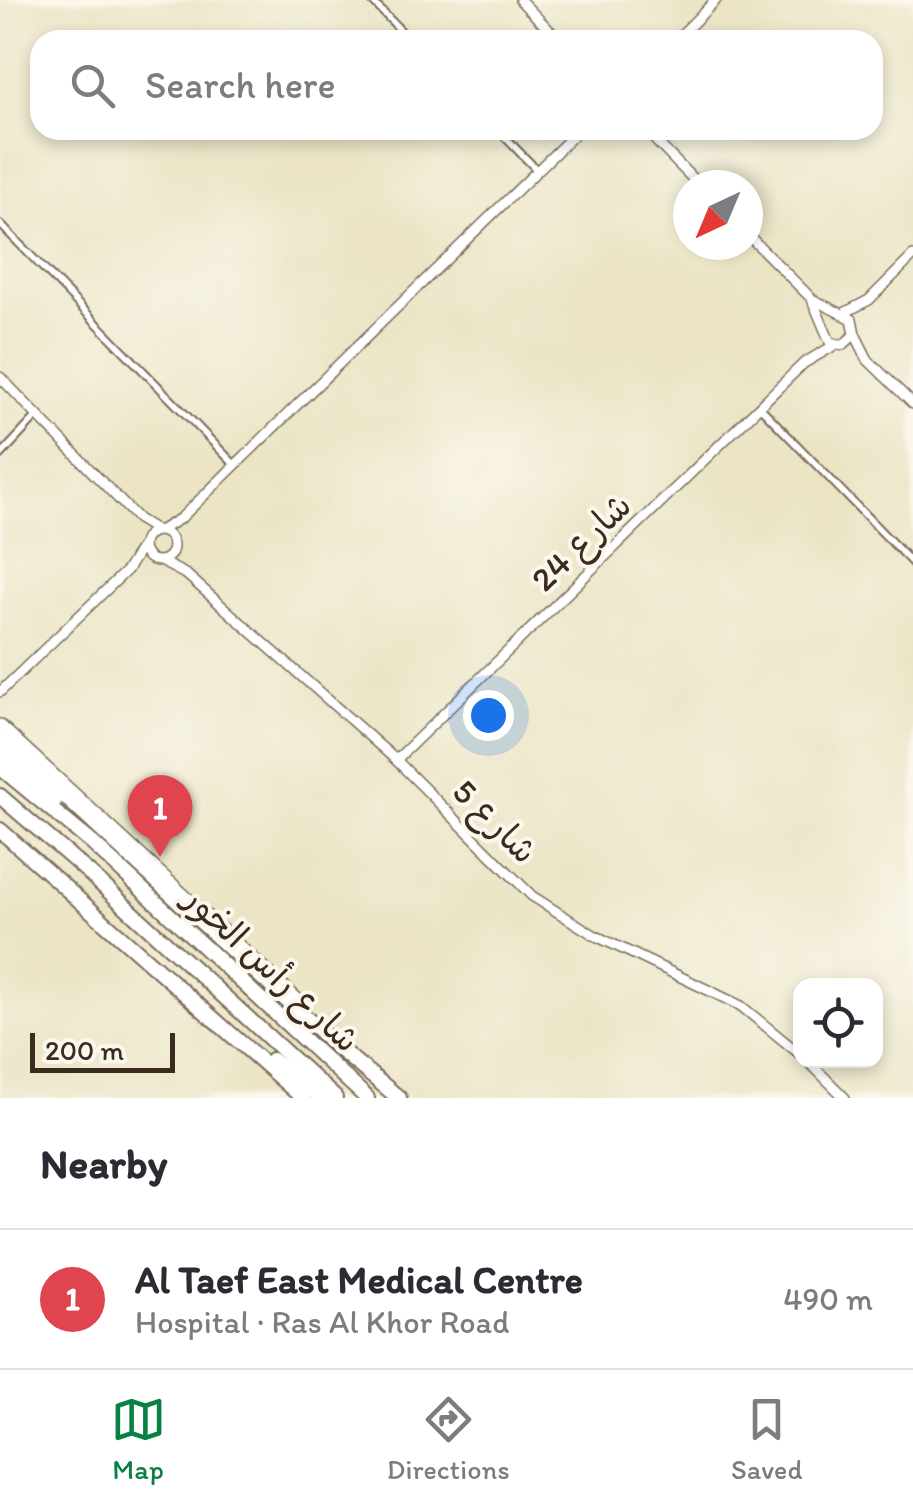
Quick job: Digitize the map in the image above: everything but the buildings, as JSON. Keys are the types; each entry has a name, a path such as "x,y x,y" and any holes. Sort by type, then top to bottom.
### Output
{"highway":[{"path":"0,736 399,1098"},
{"path":"0,751 92,843"},
{"name":"شارع رأس الخور","path":"0,767 92,843 367,1098"},
{"name":"شارع رأس الخور","path":"0,796 335,1098"},
{"path":"0,832 303,1098"},
{"path":"302,1002 362,1068"},
{"path":"210,1018 236,1032 321,1098"},
{"path":"291,1027 382,1098"}],"street":[{"path":"371,0 400,30"},
{"path":"520,0 549,30"},
{"path":"686,30 716,0"},
{"path":"508,140 537,170"},
{"path":"0,692 127,570 143,543 181,518 568,140"},
{"path":"655,140 684,170"},
{"path":"0,224 235,465"},
{"path":"763,250 812,299 852,319 868,360"},
{"path":"823,326 830,316 869,300 913,256"},
{"path":"812,299 826,338 868,360 913,404"},
{"path":"836,345 848,342 869,300"},
{"name":"شارع 24","path":"804,363 823,326"},
{"name":"شارع 24","path":"396,760 804,363 836,345"},
{"path":"0,377 138,519 173,543"},
{"path":"760,407 913,564"},
{"path":"0,456 37,416"},
{"path":"127,570 170,556 181,518"},
{"path":"138,519 146,555 157,561"},
{"name":"شارع 5","path":"173,543 187,575"},
{"name":"شارع 5","path":"157,561 187,575 396,760 498,864 549,908 594,936 717,992 765,1022 793,1048"},
{"path":"0,724 302,1002"},
{"path":"815,1068 845,1098"}],"place":[{"name":"Al Taef East Medical Centre","path":"160,857"}]}
